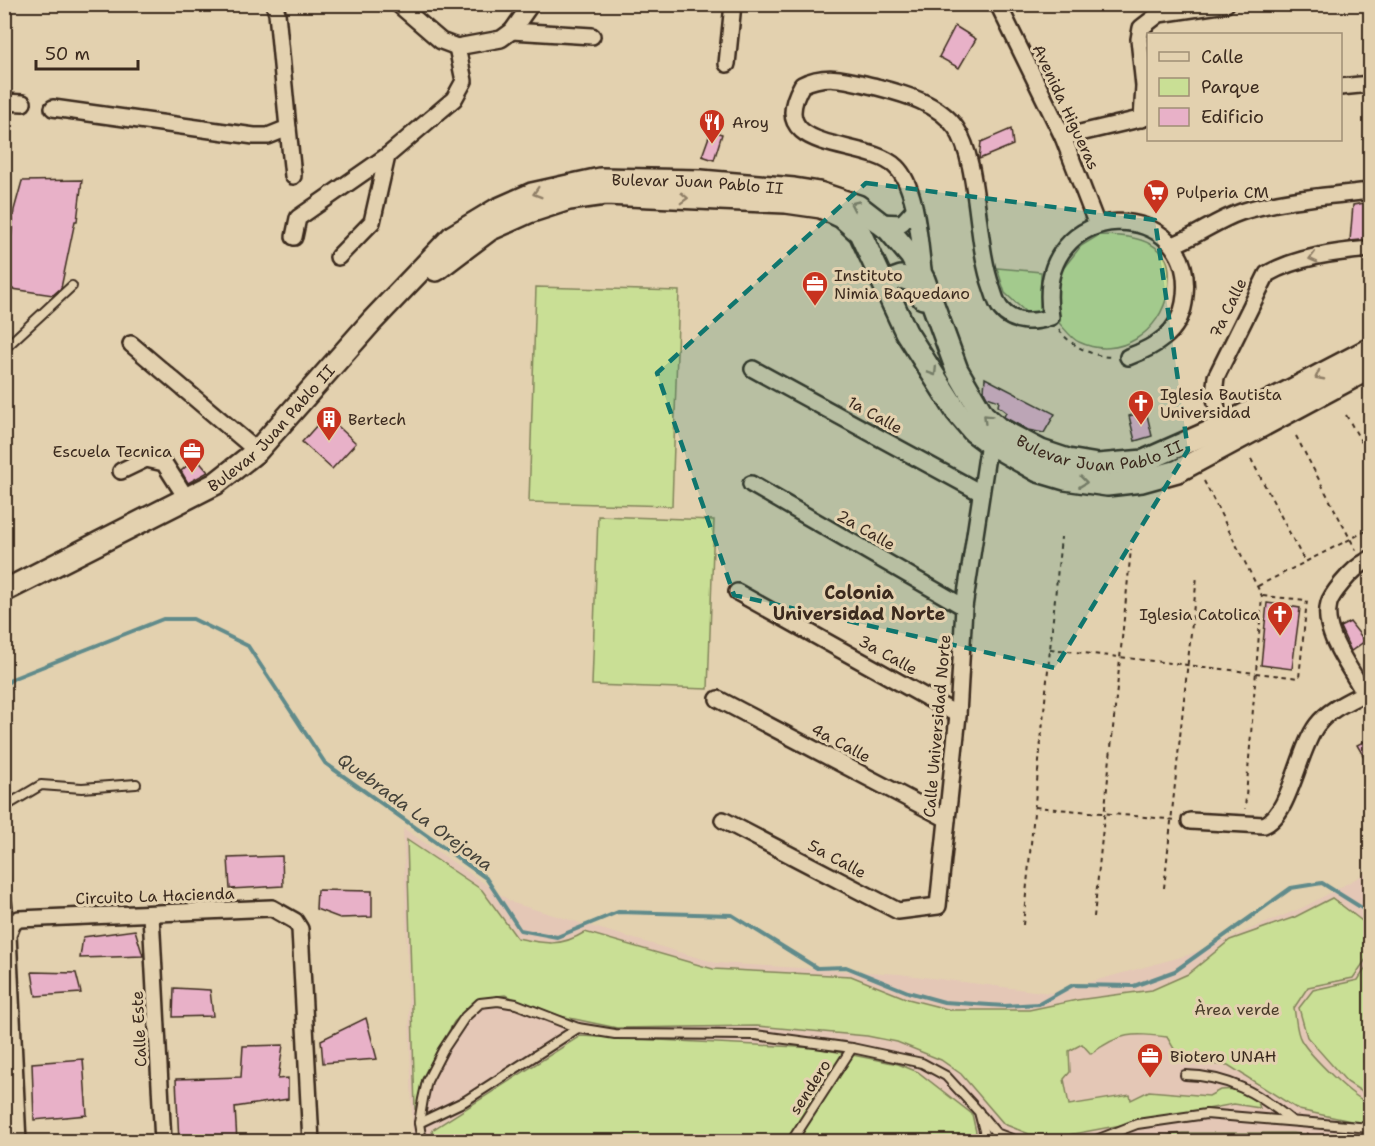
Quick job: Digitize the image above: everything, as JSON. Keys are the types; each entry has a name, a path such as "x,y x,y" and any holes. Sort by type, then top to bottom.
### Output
{"main road":[{"name":"Bulevar Juan Pablo II","path":"4,591 215,484 257,451 372,321 453,236 496,210 531,194 600,179 753,185 819,193 858,206 879,222 911,256 924,280 957,370 983,415 999,429 1041,451 1068,460 1098,465 1144,461 1221,427 1371,349"},
{"name":"Bulevar Juan Pablo II","path":"4,606 186,515 248,478 268,459 406,299 451,257 489,231 529,212 569,199 605,195 786,202 821,207 842,217 860,233 906,332 957,412 973,431 988,443 1038,471 1065,479 1107,484 1142,481 1178,471 1371,368"},
{"path":"886,291 890,281 901,277 916,282 924,300 935,314 934,331 918,336 906,332"}],"street":[{"path":"274,4 277,13 293,177"},
{"path":"398,4 441,41 457,47 501,39 512,31 531,4"},
{"path":"727,64 733,4"},
{"name":"Avenida Higueras","path":"998,4 1063,137 1098,225"},
{"path":"1063,137 1145,118 1139,39 1141,28 1159,14 1227,4"},
{"path":"512,31 592,36"},
{"path":"294,237 298,218 387,156 454,99 462,89 464,81 457,47"},
{"path":"924,280 914,210 899,169 887,159 818,140 799,129 794,119 794,107 802,85 816,78 830,76 910,95 935,110 955,126 967,148 987,275 999,307 1008,316 1035,322 1051,317 1047,294 1051,272 1061,251 1077,236 1098,225 1122,222 1146,226 1173,245 1182,263 1186,287 1182,311 1170,332 1152,348 1128,357"},
{"path":"1342,87 1371,84"},
{"path":"4,102 23,103"},
{"path":"53,108 254,136 268,136 288,128"},
{"path":"338,257 372,222 387,156"},
{"path":"1173,245 1239,213 1285,201 1371,191"},
{"path":"879,222 902,223 914,210"},
{"name":"7a Calle","path":"1221,427 1214,394 1216,377 1267,274 1278,268 1318,256 1371,249"},
{"path":"131,344 257,451"},
{"name":"1a Calle","path":"753,369 981,493"},
{"name":"Calle Universidad Norte","path":"938,906 958,715 964,607 988,443"},
{"path":"121,471 146,459 164,463 187,499"},
{"name":"2a Calle","path":"751,484 964,607"},
{"path":"1190,821 1264,825 1272,822 1280,812 1306,742 1318,723 1335,709 1367,691 1331,631 1328,615 1329,601 1347,577 1371,559"},
{"name":"3a Calle","path":"737,592 958,715"},
{"name":"4a Calle","path":"718,699 947,819"},
{"name":"5a Calle","path":"723,820 898,911 938,906"},
{"name":"Circuito La Hacienda","path":"10,928 19,919 272,908 295,921 300,929 311,1142"},
{"name":"Calle Este","path":"151,915 163,1142"},
{"path":"10,928 18,1142"}],"lane":[{"path":"4,349 72,286"},
{"path":"4,807 41,785 82,788 136,784"},
{"path":"4,873 10,928"},
{"path":"422,1142 420,1123 427,1081 442,1050 465,1017 480,1003 498,1001 516,1004 578,1028 615,1034 755,1035 852,1047 922,1063 946,1076 996,1133 1020,1142"},
{"path":"420,1123 465,1101 578,1028"},
{"name":"sendero","path":"791,1142 852,1047"},
{"path":"1185,1074 1208,1075 1238,1083 1266,1099 1291,1120"},
{"path":"979,1112 987,1142"},
{"path":"1091,1142 1137,1124 1206,1114 1371,1128"}],"path":[{"path":"1051,317 1074,345 1091,353 1110,357 1128,357"},
{"path":"1346,415 1371,457"},
{"path":"1296,436 1351,539"},
{"path":"1251,459 1305,562"},
{"path":"1204,481 1262,596 1243,824"},
{"path":"1258,586 1371,529"},
{"path":"1023,925 1061,537"},
{"path":"1094,917 1131,549"},
{"path":"1164,888 1197,576"},
{"path":"1050,650 1299,678 1307,600 1262,596"},
{"path":"1035,807 1190,821"}],"highlighted area":[{"path":"866,183 1155,220 1188,450 1055,668 734,595 657,373"}],"shaded area":[{"path":"403,828 513,903 716,963 899,974 1050,993 1188,955 1304,907 1370,871 1370,1141 413,1141"}],"green space":[{"path":"1099,235 1127,237 1154,246 1166,259 1169,271 1168,291 1157,319 1136,339 1109,348 1094,347 1076,340 1056,320 1058,275 1081,246"},
{"path":"997,268 1041,272 1040,314 1029,315 1005,293"},
{"path":"536,287 679,291 672,506 529,502"},
{"path":"598,516 714,520 708,689 592,685"},
{"name":"Àrea verde","path":"407,840 482,890 517,938 552,943 568,940 585,932 713,969 851,976 908,999 951,1010 1029,1010 1077,1000 1152,990 1188,974 1230,940 1295,917 1332,898 1370,927 1369,955 1353,978 1308,987 1294,1008 1296,1024 1301,1040 1323,1066 1354,1094 1370,1103 1370,1125 1299,1110 1228,1065 1205,1064 1177,1054 1167,1037 1135,1035 1119,1038 1091,1054 1082,1044 1069,1051 1070,1072 1064,1079 1069,1105 1130,1095 1131,1100 1149,1091 1209,1096 1220,1090 1240,1089 1257,1100 1260,1108 1234,1104 1057,1137 1029,1134 1004,1124 961,1074 941,1060 897,1042 867,1036 757,1026 617,1028 560,1016 505,995 477,999 454,1022 430,1064 415,1110"},
{"path":"1370,961 1370,1097 1347,1082 1307,1037 1299,1008 1313,990 1358,980"},
{"path":"580,1036 817,1048 898,1064 918,1072 972,1114 978,1141 434,1142 432,1130"},
{"path":"1182,1133 1292,1133 1370,1141 1136,1141"}],"building":[{"path":"955,26 976,39 959,68 939,57"},
{"path":"1011,129 1013,145 979,159 981,142"},
{"name":"Aroy","path":"711,131 722,134 714,160 702,156"},
{"path":"82,180 77,221 75,221 61,288 53,295 6,288 14,210 22,181"},
{"path":"1371,202 1371,239 1350,241 1353,205"},
{"path":"985,378 1055,414 1044,433 1028,430 1004,417 1006,412 998,406 999,401 987,397 984,391"},
{"name":"Iglesia Bautista Universidad","path":"1146,411 1152,436 1135,441 1129,416"},
{"name":"Bertech","path":"326,415 356,443 332,469 302,442"},
{"name":"Escuela Tecnica","path":"196,458 208,472 188,483 181,471"},
{"name":"Iglesia Catolica","path":"1267,603 1300,608 1292,669 1261,665"},
{"path":"1350,622 1365,641 1351,651 1340,627"},
{"path":"1371,738 1371,769 1357,745"},
{"path":"282,856 283,886 230,889 228,858"},
{"path":"317,890 372,891 372,917 340,918 316,909"},
{"path":"135,930 143,956 80,958 83,937"},
{"path":"32,972 76,973 81,993 36,996"},
{"path":"174,988 210,990 213,1016 173,1017"},
{"path":"366,1018 377,1059 323,1063 321,1040"},
{"path":"283,1045 278,1079 288,1078 288,1099 235,1107 237,1142 179,1142 176,1079 241,1077 243,1046"},
{"path":"83,1059 87,1115 34,1120 32,1063"}],"waterway":[{"name":"Quebrada La Orejona","path":"4,685 14,678 163,619 193,619 248,646 325,763 486,878 520,930 557,937 618,912 732,915 817,968 846,967 908,992 944,1002 1005,1006 1039,1004 1073,985 1134,986 1175,971 1291,888 1322,883 1370,913"}],"place":[{"name":"Aroy","path":"712,145"},
{"name":"Pulperia CM","path":"1156,215"},
{"name":"Instituto Nimia Baquedano","path":"815,307"},
{"name":"Iglesia Bautista Universidad","path":"1141,426"},
{"name":"Bertech","path":"329,442"},
{"name":"Escuela Tecnica","path":"192,474"},
{"name":"Iglesia Catolica","path":"1280,637"},
{"name":"Biotero UNAH","path":"1150,1079"}],"district":[{"name":"Colonia Universidad Norte","path":"859,603"}]}
